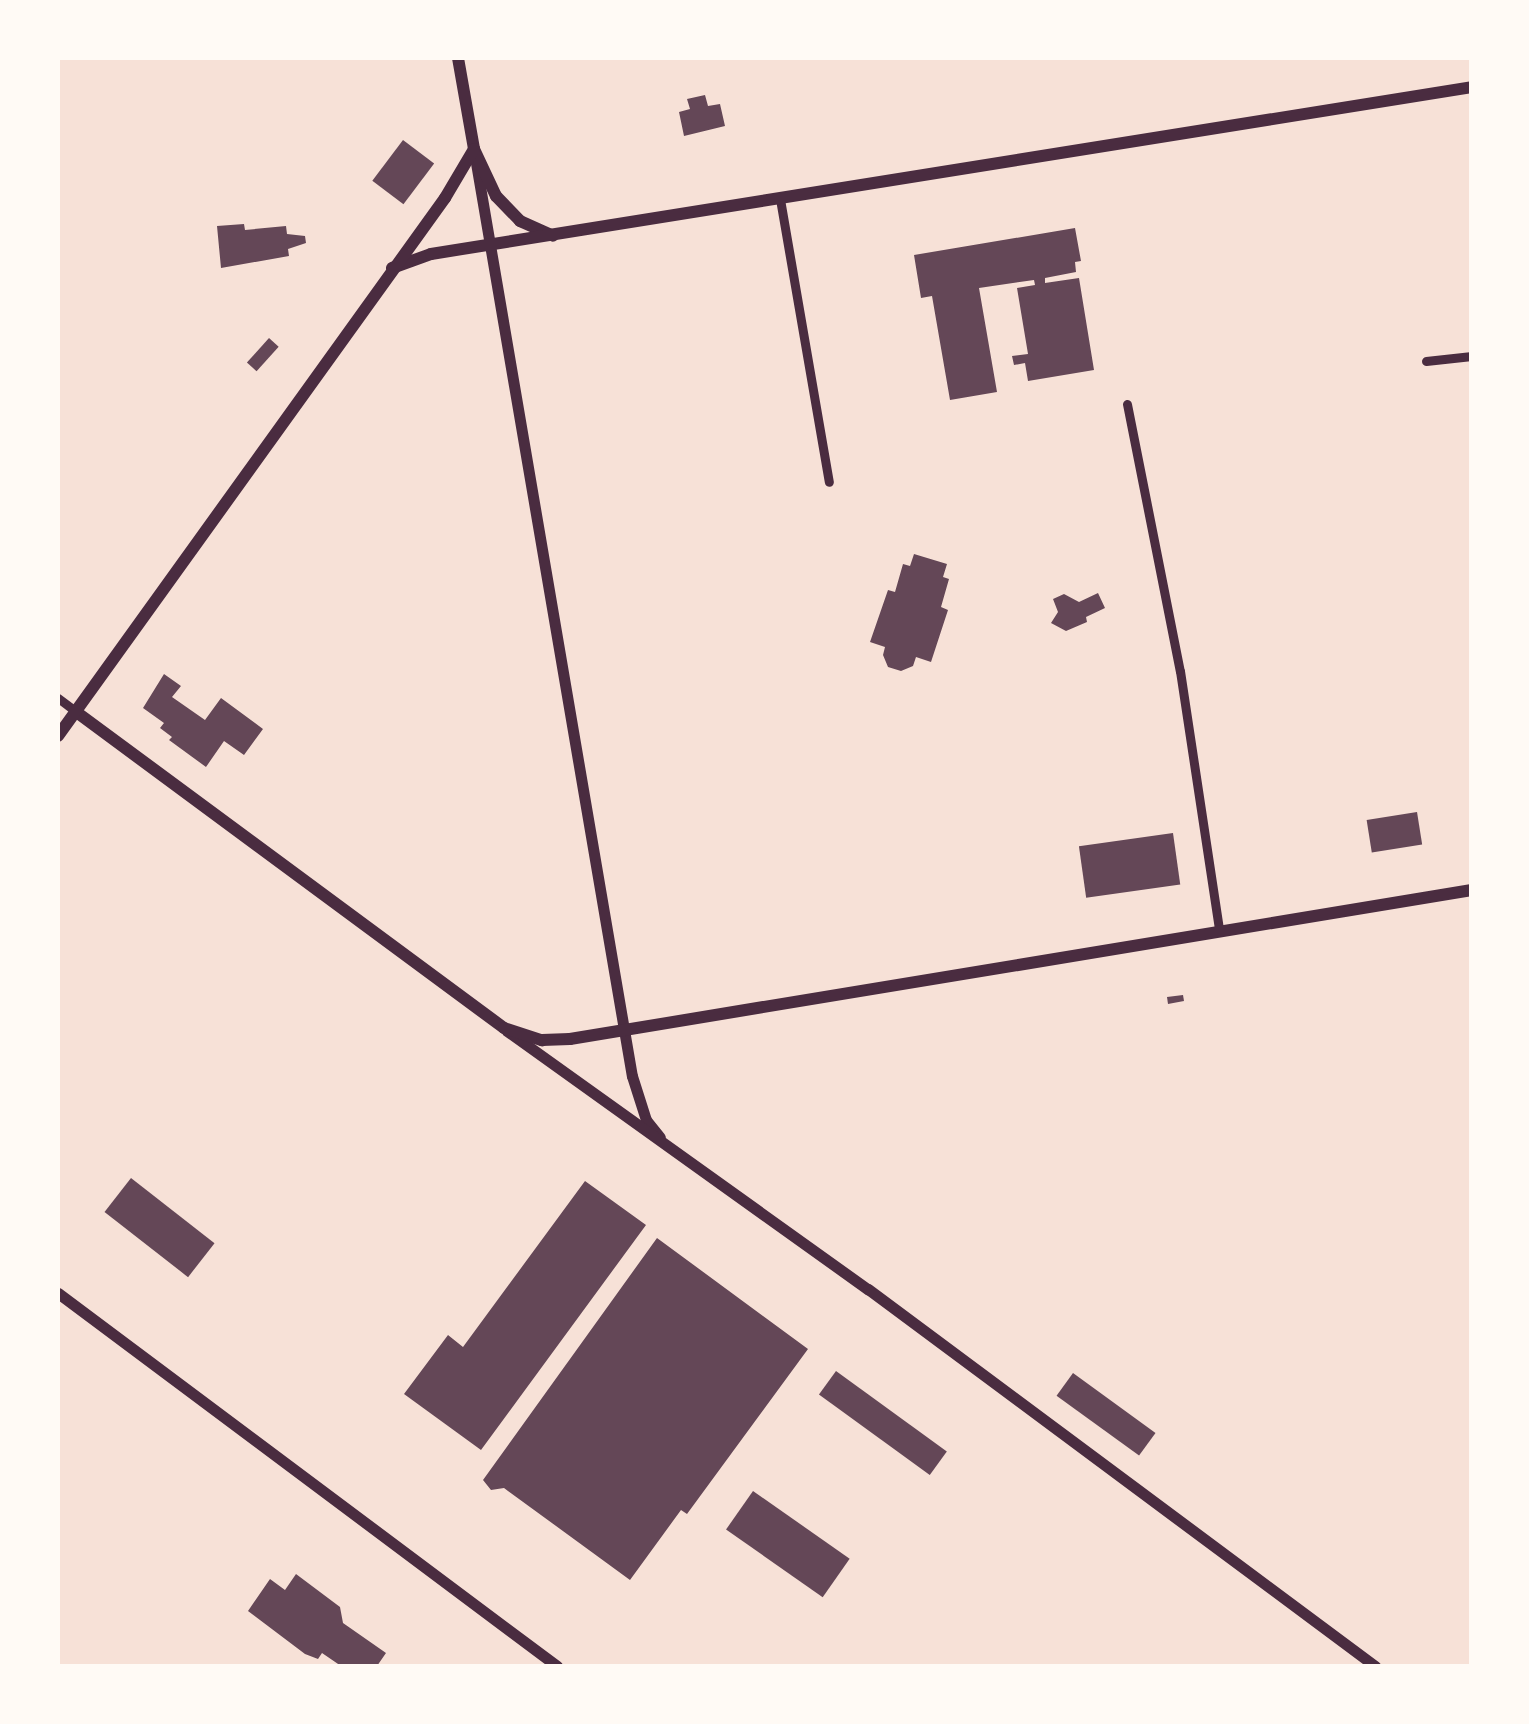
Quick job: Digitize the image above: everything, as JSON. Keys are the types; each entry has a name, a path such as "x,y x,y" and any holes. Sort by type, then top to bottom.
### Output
{"main road":[{"path":"458,58 474,148 507,210 555,237"},
{"path":"392,268 431,254 1472,87"},
{"path":"58,736 446,198 474,148"},
{"path":"75,711 504,1028 542,1040 1472,890"}],"street":[{"path":"474,148 636,1096 646,1120 672,1152"},
{"path":"780,198 829,482"},
{"path":"1426,361 1472,356"},
{"path":"1127,404 1180,671 1219,930"},
{"path":"58,698 75,711"},
{"path":"504,1028 857,1281 1374,1666"},
{"path":"58,1292 558,1666"}],"building":[{"path":"705,95 708,106 720,104 725,126 684,136 679,112 690,109 687,99"},
{"path":"403,140 434,163 403,204 372,181"},
{"path":"244,224 245,230 286,226 287,234 305,236 306,243 288,249 289,256 221,268 217,226"},
{"path":"1075,228 1081,261 1075,262 1076,272 1045,278 1045,283 1079,278 1094,370 1028,381 1025,363 1014,365 1012,356 1028,354 1017,288 1035,285 1034,280 979,288 997,392 950,400 932,296 921,298 914,255"},
{"path":"269,338 279,347 257,371 247,363"},
{"path":"914,554 947,564 943,577 949,579 941,607 948,610 931,662 916,657 913,666 901,671 888,667 883,655 885,647 870,642 888,590 895,592 903,564 910,566"},
{"path":"1098,593 1105,608 1086,617 1087,622 1066,631 1051,623 1058,612 1053,599 1064,594 1079,602"},
{"path":"164,674 181,686 172,697 205,720 221,698 263,729 244,755 224,741 206,767 169,740 172,737 160,728 164,723 143,708"},
{"path":"1417,812 1422,845 1372,853 1367,820"},
{"path":"1173,833 1180,884 1086,898 1079,846"},
{"path":"1183,995 1184,1001 1168,1004 1167,997"},
{"path":"131,1178 215,1243 188,1277 105,1212"},
{"path":"585,1181 646,1225 481,1450 404,1394 448,1335 463,1347"},
{"path":"657,1238 808,1349 687,1514 681,1510 630,1580 504,1488 491,1490 483,1480"},
{"path":"836,1371 947,1452 930,1475 819,1394"},
{"path":"1073,1373 1156,1433 1139,1456 1057,1396"},
{"path":"753,1491 850,1559 823,1597 726,1530"},
{"path":"296,1574 340,1607 343,1623 386,1653 377,1666 341,1666 322,1653 318,1659 305,1654 248,1611 270,1579 285,1590"}]}
